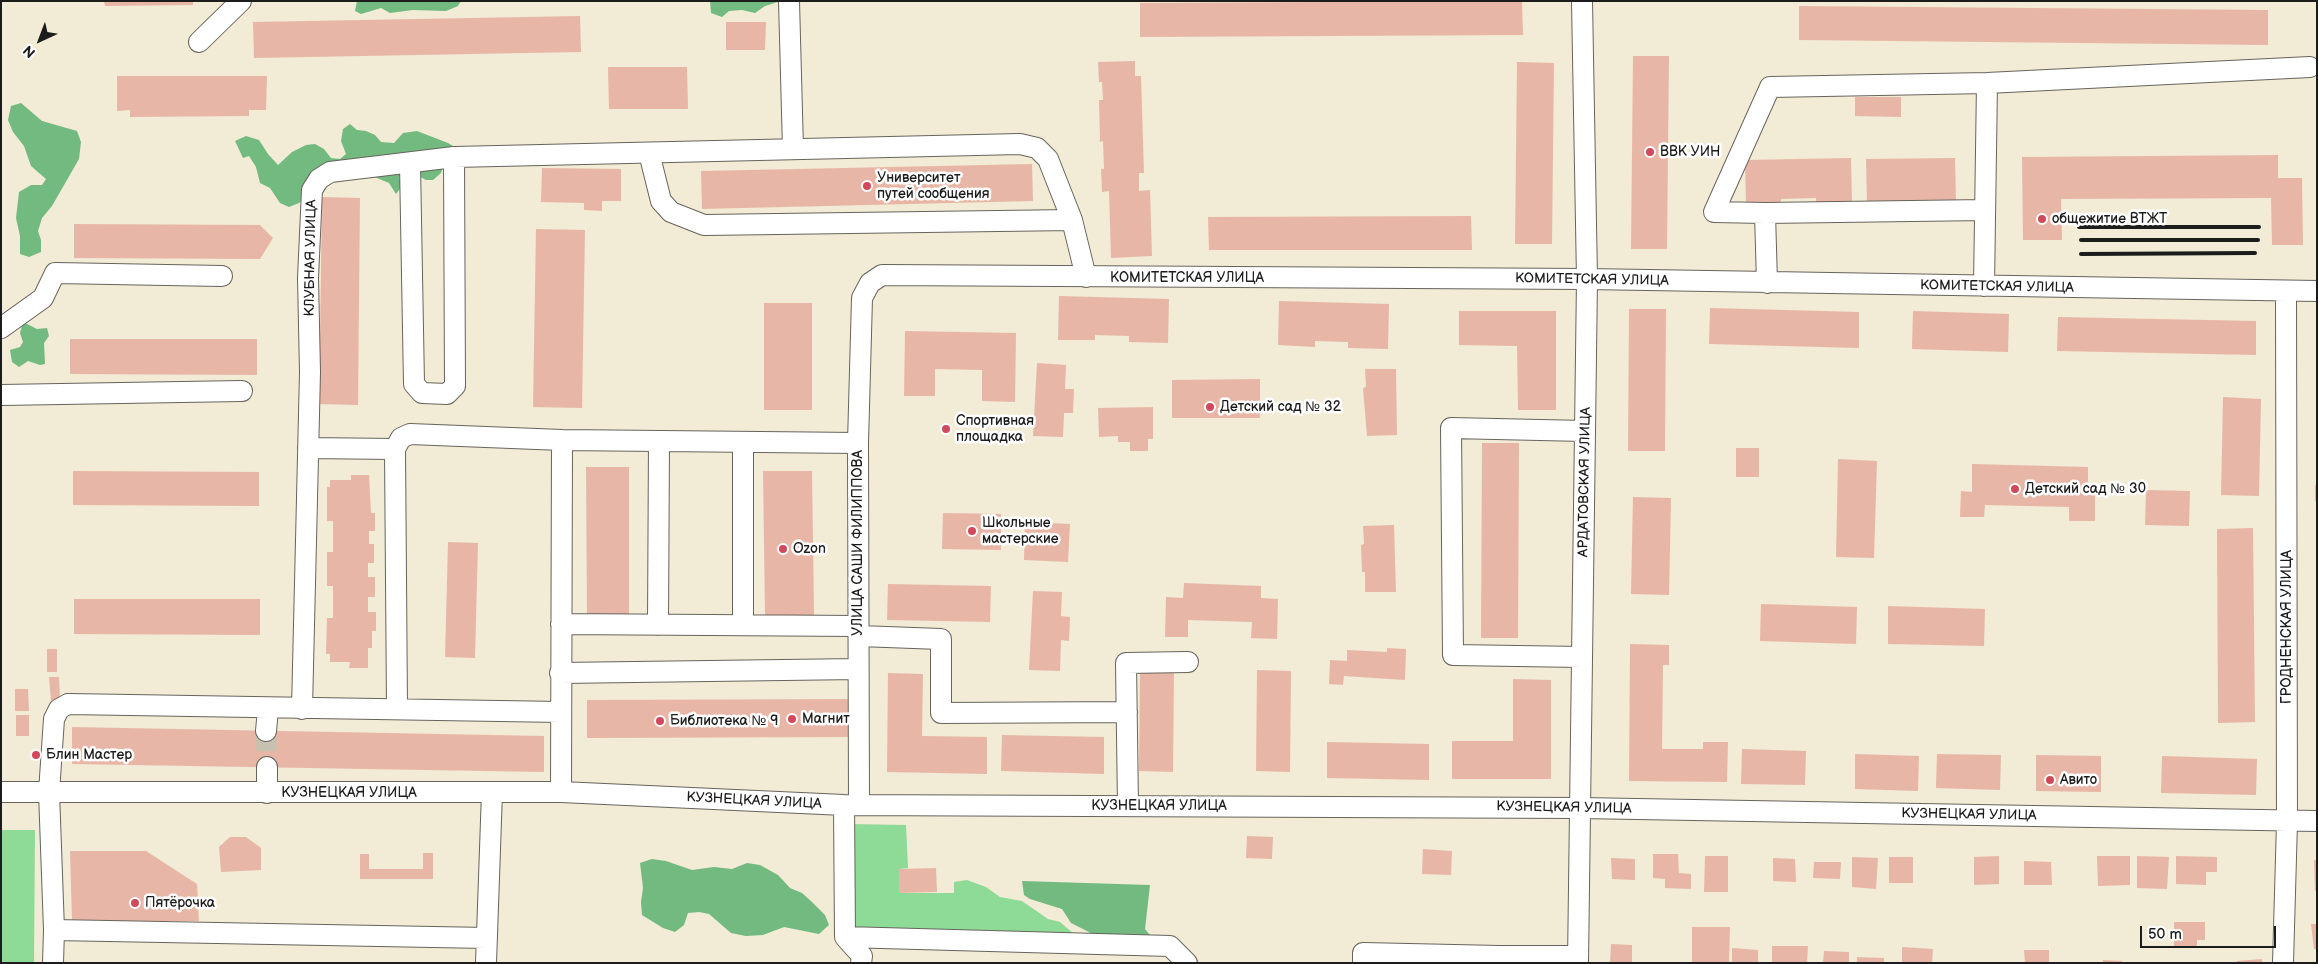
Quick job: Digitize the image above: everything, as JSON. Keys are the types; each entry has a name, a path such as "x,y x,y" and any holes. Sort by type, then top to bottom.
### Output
{"street":[{"path":"199,42 241,1"},
{"path":"789,1 793,149"},
{"name":"АРДАТОВСКАЯ УЛИЦА","path":"1578,960 1587,279 1582,1"},
{"path":"1985,210 1714,212 1770,87 1987,82 2310,67"},
{"path":"1984,286 1987,82"},
{"name":"КЛУБНАЯ УЛИЦА","path":"302,709 308,448 308,278 312,190 319,179 330,172 410,164 454,157 1020,144 1037,148 1048,160 1072,220 1086,277"},
{"path":"649,153 661,201 671,212 704,225 1072,220"},
{"path":"410,164 414,384 422,393 447,394 455,386 454,157"},
{"path":"1765,213 1767,283"},
{"path":"1,328 43,298 55,273 222,276"},
{"name":"КОМИТЕТСКАЯ УЛИЦА","path":"870,283 882,275 1587,279 2286,292 2317,291"},
{"name":"УЛИЦА САШИ ФИЛИППОВА","path":"845,937 858,669 858,443 862,298 870,283"},
{"name":"ГРОДНЕНСКАЯ УЛИЦА","path":"2283,963 2287,822 2286,292"},
{"path":"1,395 242,391"},
{"path":"1582,657 1453,655 1450,428 1585,431"},
{"path":"397,709 395,448 401,438 410,434 562,440 858,443"},
{"path":"561,792 562,440"},
{"path":"658,441 658,625"},
{"path":"743,443 743,626"},
{"path":"308,448 395,448"},
{"path":"561,624 743,626 858,631 941,639 941,713 1127,712"},
{"path":"1128,806 1126,663 1188,662"},
{"path":"560,673 858,669"},
{"path":"53,963 54,930 49,792 54,719 59,709 68,704 268,709 561,712"},
{"path":"266,731 268,709"},
{"path":"267,767 267,793"},
{"name":"КУЗНЕЦКАЯ УЛИЦА","path":"1,792 561,792 851,805 1580,808 2287,822 2317,821"},
{"path":"486,963 492,792"},
{"path":"54,930 487,938"},
{"path":"845,937 862,956 861,963"},
{"path":"845,937 1170,946 1187,963"},
{"path":"1363,963 1363,953 1499,959 1578,960"}],"green space":[{"path":"357,1 461,1 458,6 446,11 413,10 390,13 381,8 361,14 355,11"},
{"path":"710,1 781,1 765,6 755,13 742,10 729,11 722,17 711,13"},
{"path":"21,103 42,121 77,131 81,142 79,159 52,206 42,218 38,231 41,240 41,252 29,257 20,254 20,236 16,218 19,192 31,185 42,185 46,179 31,166 24,146 13,132 8,120 11,106"},
{"path":"350,124 357,130 375,135 381,142 394,143 403,133 417,131 458,149 444,164 441,173 433,180 426,180 413,173 406,173 399,177 402,186 396,194 389,183 365,173 359,166 310,193 299,203 289,207 280,203 270,188 260,183 256,167 249,156 243,158 235,141 246,136 259,140 278,165 292,152 306,145 315,144 324,149 331,158 340,159 346,154 341,141 343,129"},
{"path":"23,322 37,329 47,328 49,336 44,343 45,364 40,365 28,361 19,367 12,362 10,350 20,347 23,342 20,333"},
{"path":"848,824 906,825 908,868 899,869 900,893 954,893 954,882 967,880 986,887 1000,897 1022,901 1048,919 1060,922 1082,941 855,932"},
{"path":"1,830 35,830 34,963 1,963"},
{"path":"652,859 666,861 692,870 714,867 732,869 747,863 760,865 778,875 790,888 802,893 825,915 829,925 819,934 784,927 763,935 746,936 731,933 709,914 699,912 688,913 684,925 675,932 663,928 642,915 643,888 640,863"},
{"path":"1022,881 1150,885 1145,929 1150,935 1145,939 1097,940 1089,932 1071,923 1062,909 1030,899 1024,895"}],"building":[{"path":"104,1 193,1 193,5 105,6"},
{"path":"1522,1 1523,35 1140,37 1140,3"},
{"path":"1799,6 2268,10 2268,45 1799,40"},
{"path":"580,16 581,52 254,58 253,22"},
{"path":"726,22 766,22 765,50 726,50"},
{"name":"ВВК УИН","path":"1633,56 1669,56 1667,249 1631,249"},
{"path":"1135,61 1135,76 1141,76 1144,173 1139,173 1139,191 1150,190 1152,256 1111,258 1109,191 1102,192 1101,169 1104,169 1103,141 1100,142 1099,100 1103,100 1102,82 1099,82 1098,62"},
{"path":"1517,62 1554,63 1552,244 1515,244"},
{"path":"608,67 687,67 688,109 609,109"},
{"path":"117,76 267,76 266,110 249,110 249,116 130,117 130,110 117,111"},
{"path":"1855,97 1901,97 1901,117 1855,116"},
{"name":"общежитие ВТЖТ","path":"2278,155 2278,178 2302,178 2303,245 2272,245 2271,198 2061,199 2062,240 2023,240 2022,157"},
{"path":"1851,158 1852,204 1816,204 1816,198 1781,199 1781,205 1746,205 1745,160"},
{"path":"1955,158 1956,202 1867,203 1866,159"},
{"name":"Университет путей сообщения","path":"1032,164 1033,201 702,209 701,171"},
{"path":"542,168 621,169 621,201 602,201 602,211 584,210 584,203 541,202"},
{"path":"322,197 360,198 358,405 319,404"},
{"path":"1471,216 1472,250 1209,250 1208,217"},
{"path":"74,224 260,225 273,238 260,259 74,258"},
{"path":"536,229 585,230 582,408 533,407"},
{"path":"1059,296 1169,299 1168,343 1129,342 1129,336 1095,335 1095,340 1058,340"},
{"path":"1279,301 1389,304 1388,349 1348,348 1348,342 1315,341 1315,347 1278,345"},
{"path":"764,303 812,303 812,410 764,410"},
{"path":"1710,308 1859,312 1859,348 1709,344"},
{"path":"1629,309 1666,309 1665,451 1628,451"},
{"path":"1459,311 1556,311 1556,410 1518,410 1517,346 1459,345"},
{"path":"1913,311 2009,314 2008,352 1912,349"},
{"path":"2058,317 2256,321 2256,355 2057,351"},
{"path":"905,331 1016,333 1015,402 982,401 982,370 935,369 935,396 904,396"},
{"path":"70,339 257,339 257,375 70,374"},
{"path":"1037,363 1066,365 1065,389 1074,389 1073,413 1064,413 1063,437 1033,436"},
{"path":"1365,369 1396,369 1397,435 1367,436 1363,388 1366,387"},
{"path":"1260,379 1260,418 1172,418 1172,380"},
{"path":"2223,397 2261,399 2259,496 2221,495"},
{"path":"1153,407 1153,439 1148,439 1148,451 1130,451 1130,442 1118,442 1118,436 1099,437 1098,408"},
{"path":"1482,443 1519,443 1518,638 1481,638"},
{"path":"1736,448 1759,448 1759,477 1736,477"},
{"path":"1838,459 1877,461 1874,558 1836,557"},
{"path":"1972,464 2088,467 2088,495 2095,495 2095,521 2069,521 2069,507 1985,505 1984,517 1960,517 1961,491 1972,492"},
{"path":"586,467 629,467 629,614 587,614"},
{"path":"73,471 259,472 259,506 73,505"},
{"path":"763,471 812,471 814,615 765,615"},
{"path":"351,475 369,475 371,513 375,513 375,531 369,531 369,544 374,544 374,563 368,563 368,577 375,577 375,597 368,597 368,612 376,612 376,631 372,631 372,648 368,648 368,668 349,668 350,662 330,662 330,654 326,654 327,618 333,618 333,586 327,586 327,552 333,552 333,521 327,521 327,487 330,487 330,480 351,480"},
{"path":"2315,485 2317,485 2317,501 2315,501"},
{"path":"2146,490 2190,491 2189,526 2145,525"},
{"path":"1633,497 1671,498 1669,595 1631,594"},
{"name":"Школьные мастерские","path":"943,513 1001,514 1001,550 942,549"},
{"path":"1025,522 1070,524 1068,562 1024,560"},
{"path":"1394,525 1396,592 1365,592 1365,572 1362,572 1361,545 1364,544 1363,526"},
{"path":"2253,528 2255,722 2218,723 2217,529"},
{"path":"448,542 478,543 475,658 445,657"},
{"path":"1184,583 1261,586 1261,598 1278,599 1277,639 1251,638 1252,622 1188,620 1188,637 1165,637 1166,597 1183,598"},
{"path":"888,584 991,586 990,622 887,620"},
{"path":"1033,591 1062,592 1061,616 1070,617 1069,641 1061,640 1060,671 1029,670"},
{"path":"74,599 260,599 260,635 74,634"},
{"path":"1761,604 1857,607 1856,644 1760,641"},
{"path":"1888,606 1985,609 1984,646 1888,644"},
{"path":"1630,644 1669,645 1669,665 1663,665 1662,749 1703,749 1703,742 1728,742 1727,782 1629,781"},
{"path":"1387,648 1406,649 1405,680 1344,676 1343,685 1329,684 1330,660 1347,661 1347,650 1387,652"},
{"path":"47,649 57,649 57,672 47,672"},
{"path":"1140,670 1174,670 1173,772 1139,771"},
{"path":"1257,670 1291,671 1290,772 1256,771"},
{"path":"888,673 923,674 922,736 987,737 987,774 887,772"},
{"path":"49,677 59,677 60,700 51,701"},
{"path":"1513,679 1551,680 1551,779 1452,779 1452,741 1513,741"},
{"path":"15,689 28,689 29,711 15,711"},
{"path":"851,699 852,737 587,738 587,700"},
{"path":"16,715 29,715 29,736 16,736"},
{"path":"72,727 544,736 544,772 72,764"},
{"path":"1002,735 1104,737 1104,774 1001,771"},
{"path":"1327,742 1429,744 1429,780 1327,778"},
{"path":"36,749 41,755 36,760 30,755"},
{"path":"1742,749 1806,751 1805,785 1741,784"},
{"path":"1855,754 1919,756 1918,791 1855,789"},
{"path":"1937,754 2001,755 2000,790 1936,788"},
{"path":"2036,755 2101,756 2101,792 2036,791"},
{"path":"2162,756 2257,759 2256,795 2161,793"},
{"path":"1247,836 1273,837 1272,859 1246,858"},
{"path":"230,837 246,837 261,848 261,870 221,872 219,847"},
{"path":"1423,849 1452,851 1451,875 1422,874"},
{"name":"Пятёрочка","path":"70,851 146,851 197,884 199,921 72,921"},
{"path":"423,853 433,853 433,879 360,879 360,854 369,854 369,869 423,869"},
{"path":"1653,854 1678,854 1679,873 1691,874 1691,889 1665,888 1665,879 1653,878"},
{"path":"1705,856 1728,856 1728,892 1704,892"},
{"path":"1999,856 1999,884 1974,885 1974,857"},
{"path":"2097,856 2130,856 2130,885 2098,886"},
{"path":"2137,856 2169,857 2167,889 2137,888"},
{"path":"2176,856 2217,857 2217,872 2206,872 2206,885 2176,884"},
{"path":"1852,857 1878,858 1876,889 1852,887"},
{"path":"1889,857 1913,857 1913,883 1889,883"},
{"path":"1611,858 1635,859 1635,880 1612,879"},
{"path":"1773,858 1795,859 1796,882 1773,881"},
{"path":"2314,860 2317,860 2317,891 2315,891"},
{"path":"2024,861 2051,862 2052,885 2024,885"},
{"path":"1814,862 1841,862 1840,879 1813,878"},
{"path":"936,868 937,892 899,893 899,869"},
{"path":"2174,922 2205,922 2205,940 2197,940 2197,948 2174,948"},
{"path":"2311,924 2317,924 2317,949 2314,949"},
{"path":"1692,927 1730,927 1729,963 1692,963"},
{"path":"1611,944 1632,945 1632,963 1610,963"},
{"path":"1772,946 1808,946 1807,963 1772,963"},
{"path":"1902,947 1933,949 1932,963 1902,963"},
{"path":"1732,948 1758,950 1758,963 1732,963"},
{"path":"2024,950 2049,950 2049,963 2025,963"},
{"path":"1824,951 1849,952 1849,963 1823,963"},
{"path":"1857,957 1884,958 1884,963 1857,963"},
{"path":"2262,959 2262,963 2237,963 2237,961"},
{"path":"2103,960 2122,961 2122,963 2103,963"}],"tunnel":[{"path":"266,731 267,767"}],"railway":[{"path":"2079,227 2259,227"},
{"path":"2081,240 2258,240"},
{"path":"2081,254 2255,253"}],"place":[{"name":"ВВК УИН","path":"1650,152"},
{"name":"Университет путей сообщения","path":"867,186"},
{"name":"общежитие ВТЖТ","path":"2042,219"},
{"name":"Детский сад № 32","path":"1210,407"},
{"name":"Спортивная площадка","path":"946,429"},
{"name":"Детский сад № 30","path":"2015,489"},
{"name":"Школьные мастерские","path":"972,531"},
{"name":"Ozon","path":"783,549"},
{"name":"Магнит","path":"792,719"},
{"name":"Библиотека № 9","path":"660,721"},
{"name":"Блин Мастер","path":"36,755"},
{"name":"Авито","path":"2050,780"},
{"name":"Пятёрочка","path":"135,903"}]}
